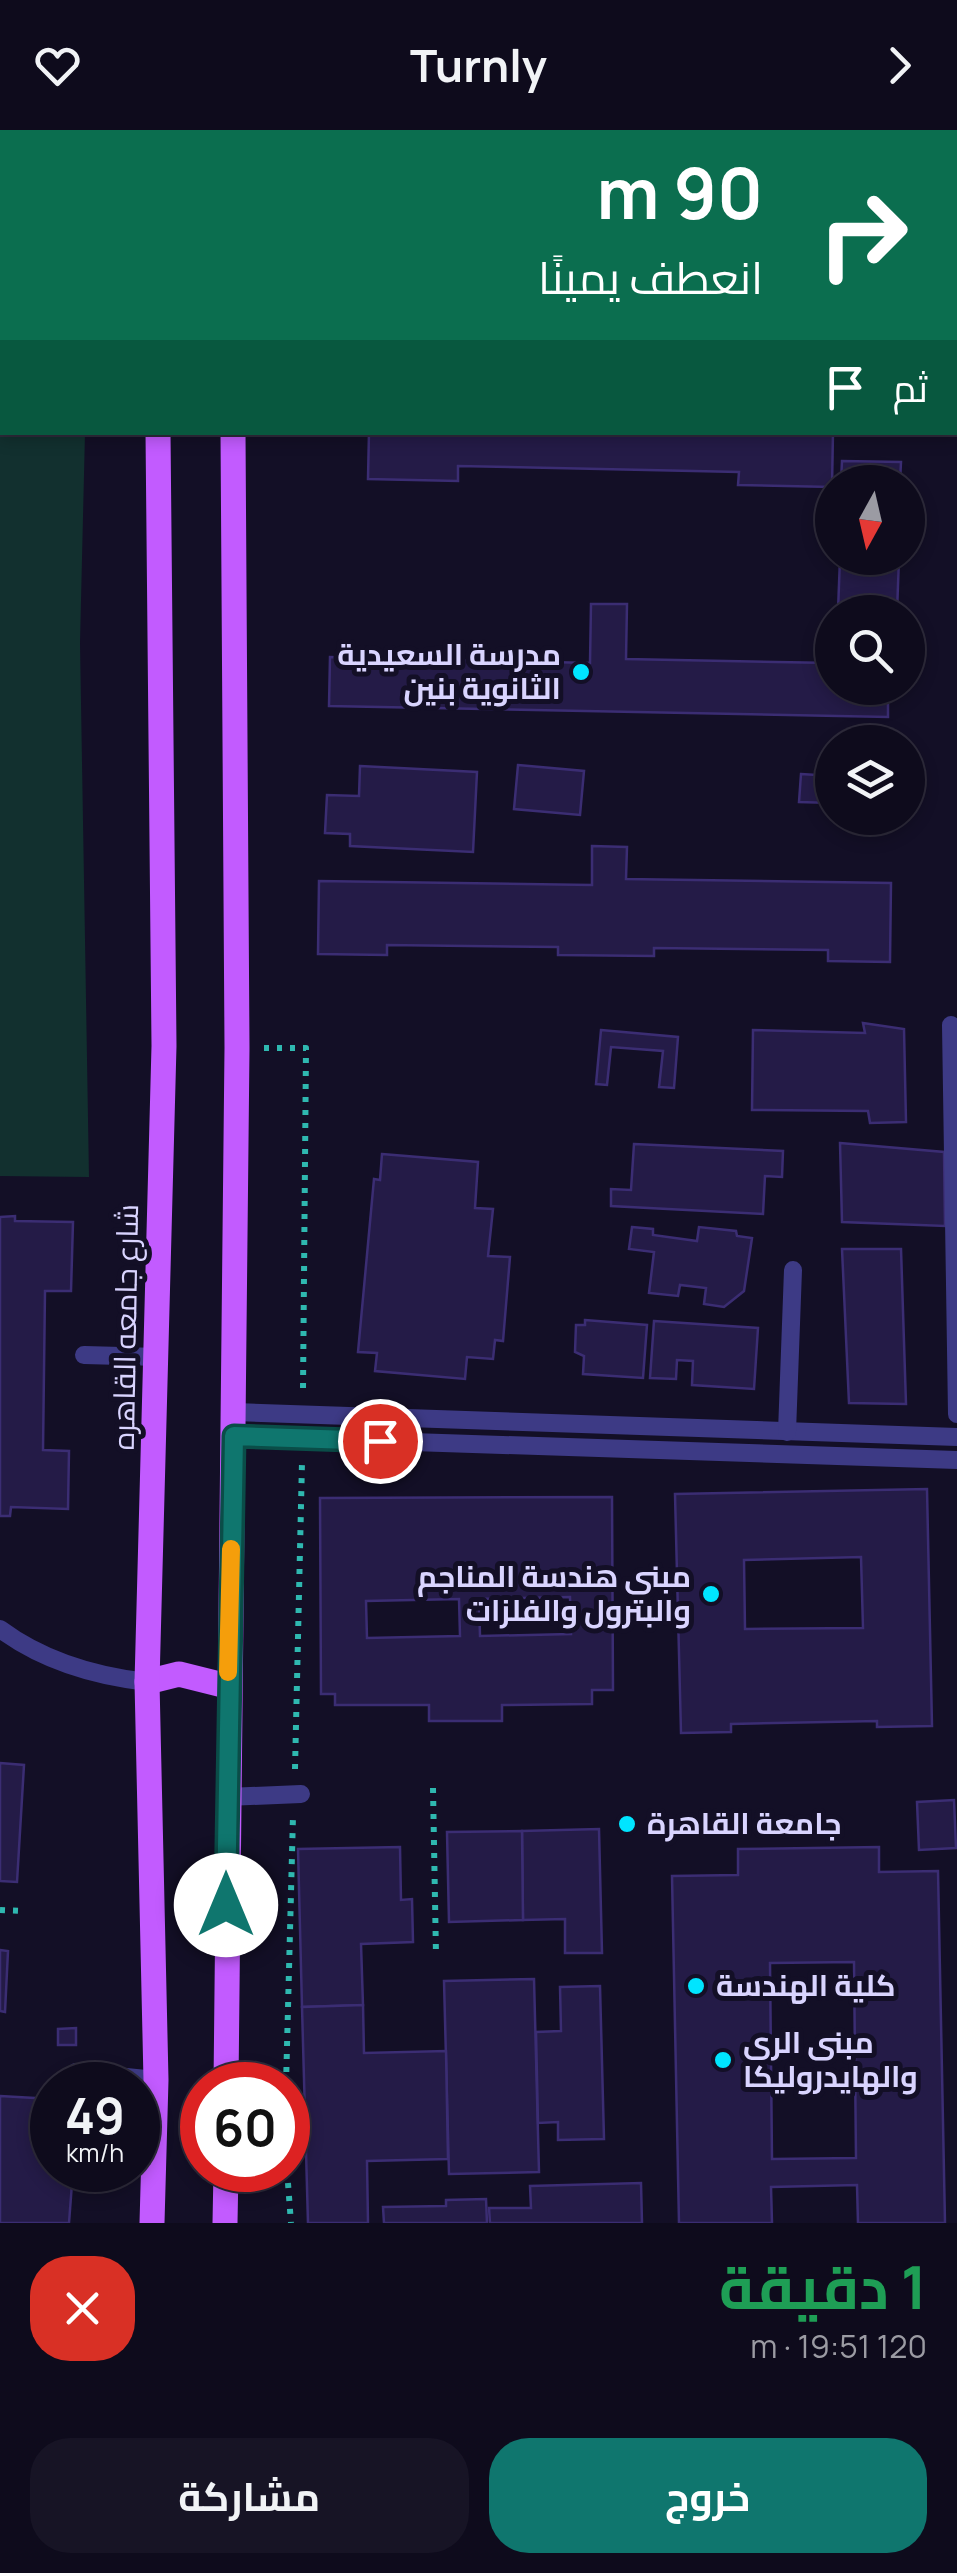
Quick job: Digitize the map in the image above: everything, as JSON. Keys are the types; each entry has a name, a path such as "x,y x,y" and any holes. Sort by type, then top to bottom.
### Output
{"main road":[{"name":"شارع جامعه القاهره","path":"156,2062 147,1682 164,1046 158,435"},
{"path":"226,2062 236,1048 234,435"},
{"path":"147,1682 179,1674 228,1686"},
{"name":"شارع جامعه القاهره","path":"152,2223 153,2192"},
{"path":"226,2192 226,2223"}],"lane":[{"path":"951,1025 957,1414"},
{"path":"787,1432 792,1270"},
{"path":"84,1355 158,1357"},
{"path":"234,1424 303,1415 957,1437"},
{"path":"234,1424 302,1438 957,1460"},
{"path":"0,1628 72,1667 147,1682"},
{"path":"227,1797 297,1794"}],"path":[{"path":"236,1048 306,1048 303,1415"},
{"path":"287,2062 297,1794 302,1438"},
{"path":"433,1788 436,1955"},
{"path":"0,1910 24,1912"},
{"path":"289,2192 291,2223"}],"green space":[{"path":"0,435 85,435 80,643 89,1177 0,1176"}],"building":[{"path":"369,435 833,435 832,465 815,465 815,487 738,485 739,472 458,466 458,481 368,479"},
{"path":"842,461 901,462 901,465 842,465"},
{"path":"839,575 898,575 898,595 839,595"},
{"path":"591,604 627,604 626,659 815,663 815,705 888,705 888,717 329,706 330,657 590,663"},
{"path":"518,765 584,771 580,815 514,809"},
{"path":"360,766 477,772 473,852 350,846 350,834 325,833 327,795 359,796"},
{"path":"801,774 815,775 815,802 799,802"},
{"path":"592,846 627,847 626,879 891,883 890,962 828,961 828,950 654,948 654,956 558,955 558,947 387,945 387,955 318,954 319,881 592,885"},
{"path":"863,1023 904,1029 906,1122 870,1123 868,1111 752,1110 753,1030 865,1033"},
{"path":"601,1030 678,1037 674,1088 659,1087 663,1051 611,1047 607,1085 596,1084"},
{"path":"840,1143 944,1152 945,1226 842,1222"},
{"path":"634,1144 783,1151 782,1177 765,1176 763,1214 611,1206 611,1189 631,1190"},
{"path":"382,1154 478,1162 475,1208 493,1209 488,1256 510,1257 503,1341 495,1340 493,1359 467,1357 465,1379 375,1371 377,1353 358,1352 374,1179 380,1180"},
{"path":"15,1216 15,1221 73,1222 71,1291 45,1291 43,1450 69,1451 68,1509 11,1507 10,1516 0,1516 0,1217"},
{"path":"632,1227 653,1229 653,1235 697,1241 699,1227 736,1231 737,1236 752,1238 744,1291 724,1307 704,1304 706,1288 680,1285 678,1296 649,1293 654,1252 629,1249"},
{"path":"842,1249 901,1249 906,1404 849,1403"},
{"path":"585,1320 647,1325 643,1378 583,1374 584,1356 575,1352 576,1325 585,1325"},
{"path":"654,1321 758,1328 754,1389 692,1385 693,1361 677,1360 676,1379 650,1378"},
{"name":"مبنى هندسة المناجم والبترول والفلزات","path":"927,1489 932,1726 877,1727 877,1721 731,1724 731,1732 681,1733 675,1494","holes":["861,1557 863,1628 745,1629 744,1560"]},
{"path":"612,1497 613,1690 592,1690 592,1704 502,1705 502,1721 429,1721 429,1705 335,1705 335,1694 321,1694 320,1498","holes":["570,1597 571,1634 480,1636 479,1599","459,1599 460,1636 367,1638 366,1601"]},
{"path":"0,1763 24,1765 17,1882 0,1881"},
{"path":"954,1800 956,1848 919,1850 917,1802"},
{"path":"599,1829 602,1953 565,1953 565,1919 523,1920 522,1831"},
{"path":"522,1831 523,1920 449,1922 447,1832"},
{"path":"400,1847 401,1900 412,1899 413,1942 361,1944 363,2005 302,2007 298,1849"},
{"name":"مبنى الرى والهايدروليكا","path":"879,1847 879,1872 938,1871 945,2223 858,2223 857,2185 771,2187 772,2223 679,2223 672,1876 738,1875 738,1849","holes":["854,1962 856,2158 772,2159 770,1963"]},
{"path":"0,1950 8,1951 5,2012 0,2011"},
{"path":"534,1979 539,2172 449,2174 444,1981"},
{"path":"600,1986 604,2139 558,2140 558,2122 538,2123 536,2032 561,2031 560,1987"},
{"path":"363,2005 364,2053 446,2051 448,2159 367,2161 368,2223 308,2223 310,2062 304,2062 302,2007"},
{"path":"76,2028 76,2045 58,2045 58,2029"},
{"path":"0,2096 30,2098 30,2192 71,2192 69,2223 0,2223"},
{"path":"641,2183 642,2223 490,2223 489,2208 531,2208 530,2186"},
{"path":"486,2199 487,2223 384,2223 383,2207 446,2206 446,2200"}],"slow traffic":[{"path":"228,1672 231,1549"}],"place":[{"name":"مدرسة السعيدية الثانوية بنين","path":"581,672"},
{"name":"مبنى هندسة المناجم والبترول والفلزات","path":"711,1594"},
{"name":"جامعة القاهرة","path":"627,1824"},
{"name":"كلية الهندسة","path":"696,1986"},
{"name":"مبنى الرى والهايدروليكا","path":"723,2060"}],"route":[{"path":"226,1905 234,1436 380,1441"}]}
